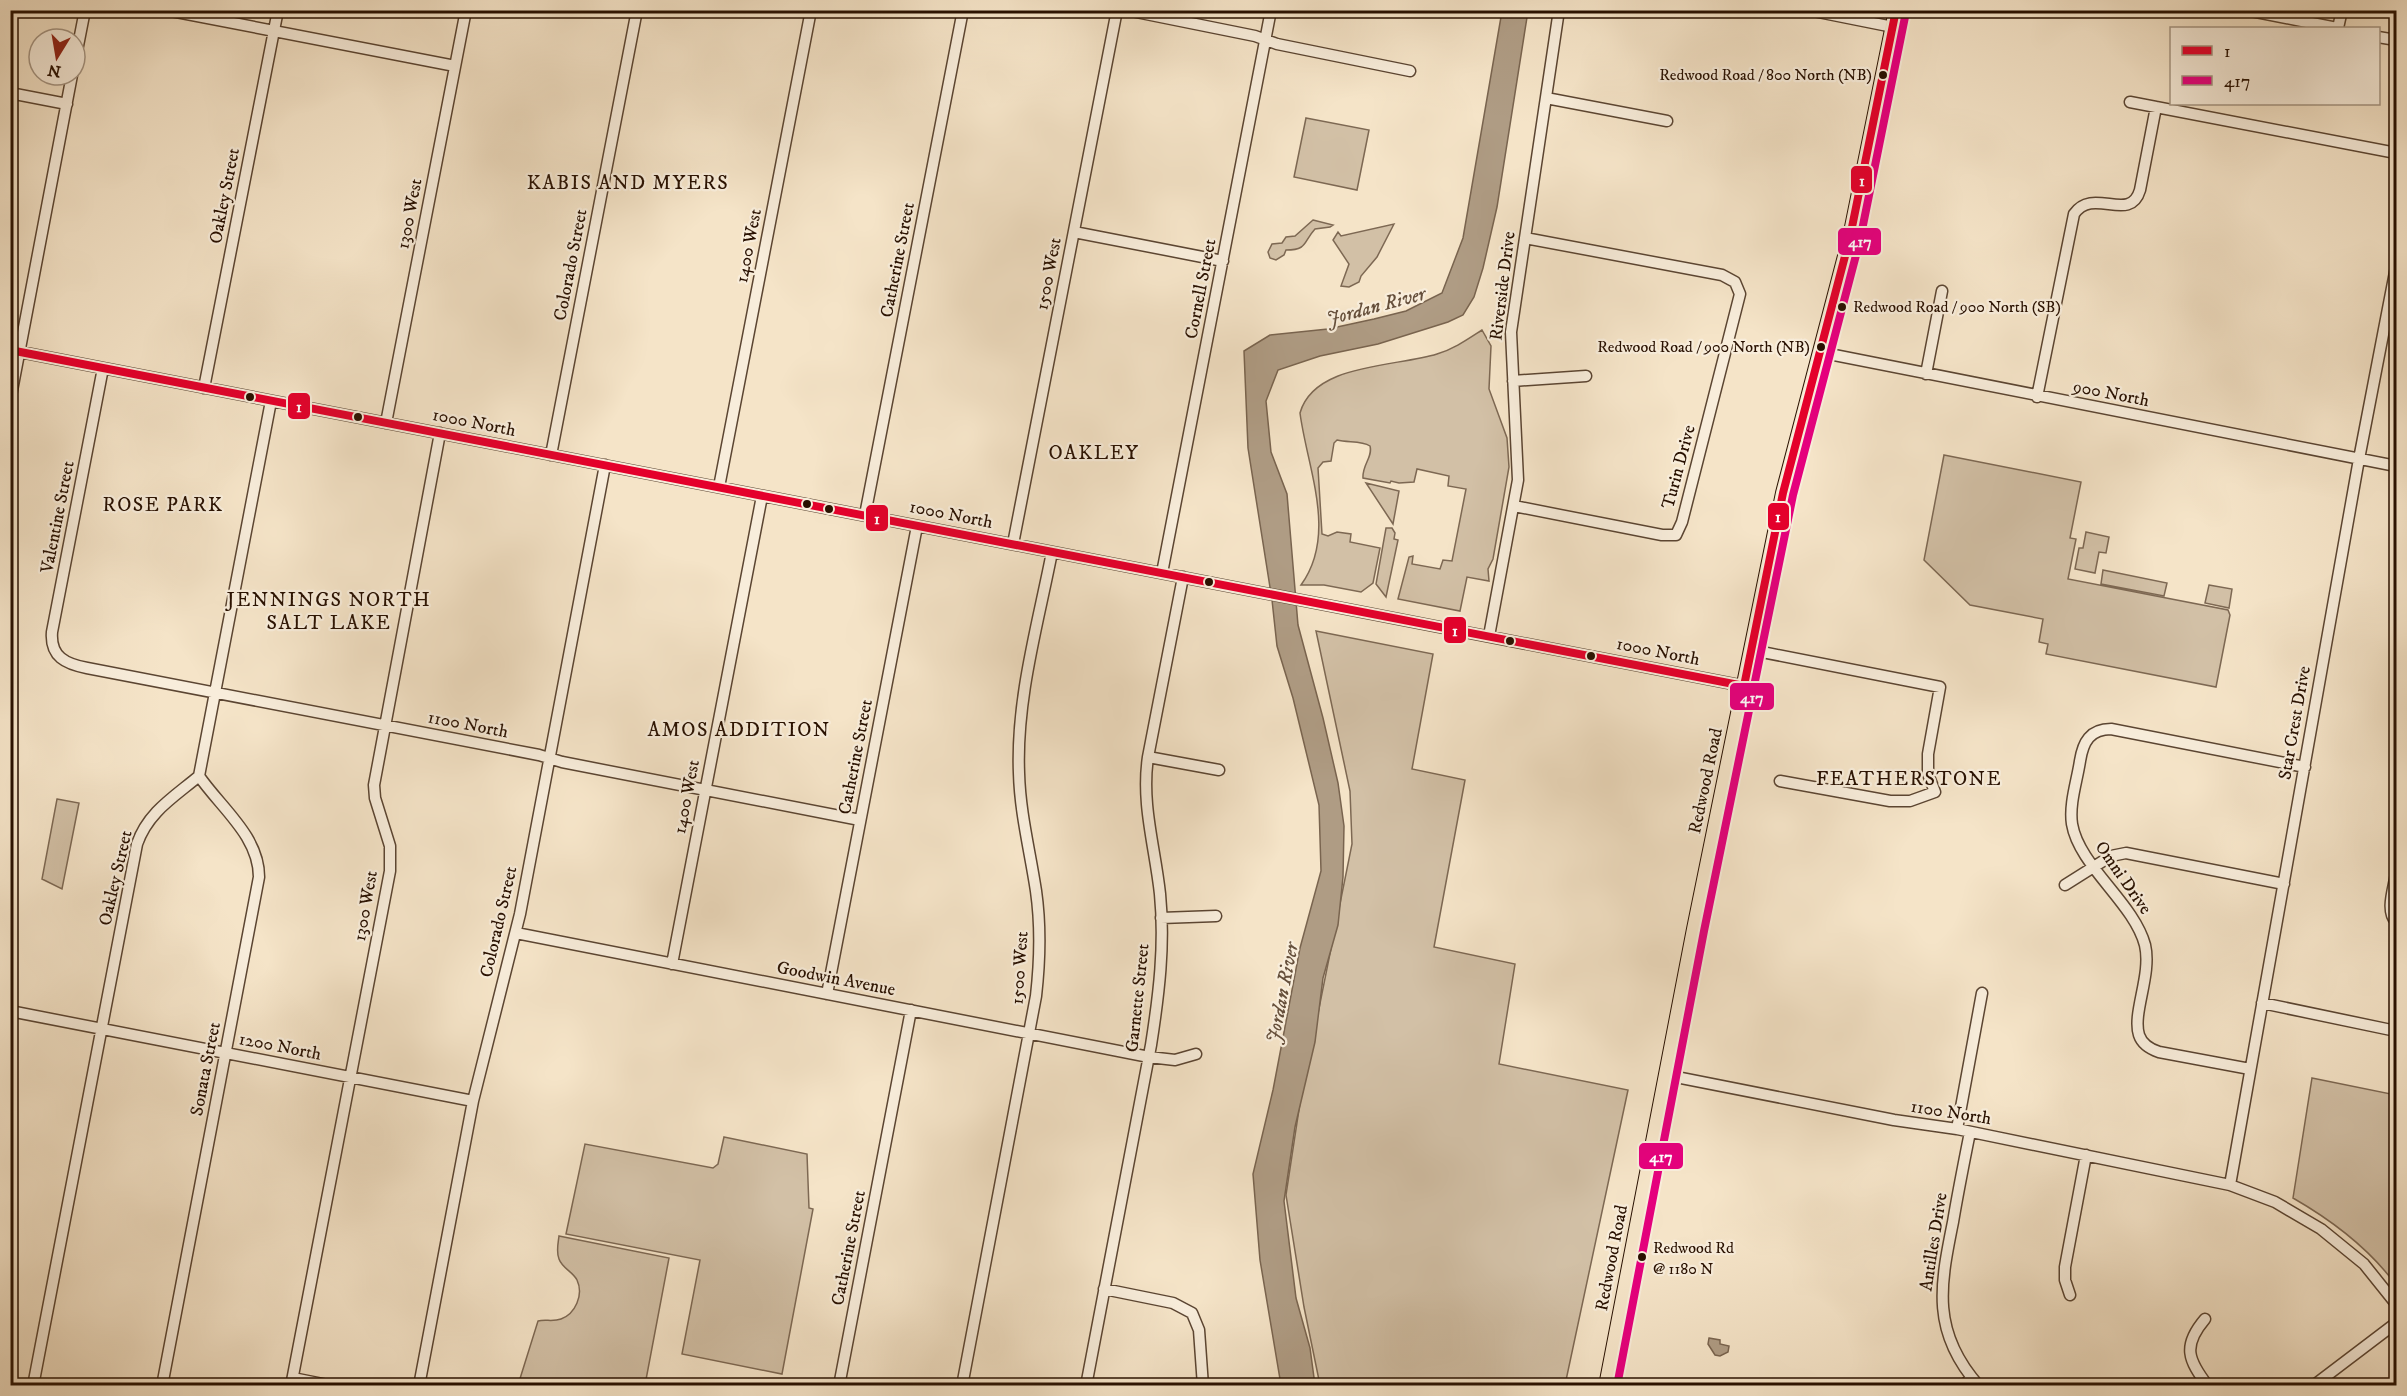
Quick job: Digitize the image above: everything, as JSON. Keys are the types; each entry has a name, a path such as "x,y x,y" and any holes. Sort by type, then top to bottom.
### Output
{"main road":[{"name":"Redwood Road","path":"1606,1386 1783,493 1850,237 1896,10"}],"street":[{"path":"82,27 85,10"},
{"path":"166,10 455,66"},
{"name":"Oakley Street","path":"204,388 278,10"},
{"name":"1300 West","path":"386,423 466,10"},
{"name":"Colorado Street","path":"551,455 637,10"},
{"name":"1400 West","path":"719,487 811,10"},
{"name":"Catherine Street","path":"865,515 963,10"},
{"name":"1500 West","path":"1014,544 1117,10"},
{"path":"1126,10 1256,36 1277,44 1410,72"},
{"name":"Cornell Street","path":"1162,573 1271,10"},
{"name":"Riverside Drive","path":"1489,636 1519,470 1512,332 1559,10"},
{"path":"1808,10 1893,27"},
{"path":"2246,10 2333,27"},
{"path":"2338,27 2342,10"},
{"path":"2380,37 2397,40"},
{"path":"10,401 15,351 70,87"},
{"path":"10,93 67,104"},
{"path":"1546,98 1667,121"},
{"path":"2130,102 2397,153"},
{"path":"2037,397 2074,214 2081,206 2091,202 2123,206 2136,199 2140,190 2156,107"},
{"path":"1074,232 1223,261"},
{"name":"Turin Drive","path":"1514,506 1662,535 1676,535 1682,522 1739,303 1740,290 1735,282 1722,275 1525,238"},
{"name":"Star Crest Drive","path":"2230,1185 2359,459 2397,267"},
{"path":"1926,374 1942,291"},
{"name":"1000 North","path":"15,351 1744,686"},
{"name":"900 North","path":"1819,352 2037,397 2397,466"},
{"name":"Valentine Street","path":"70,664 64,662 55,651 52,632 103,368"},
{"path":"1513,381 1586,376"},
{"path":"199,776 271,400"},
{"name":"1300 West","path":"292,1382 390,871 387,834 374,794 441,433"},
{"name":"Colorado Street","path":"419,1386 473,1101 516,933 605,465"},
{"name":"1400 West","path":"672,963 762,496"},
{"name":"Catherine Street","path":"827,994 917,526"},
{"name":"1500 West","path":"962,1386 1039,969 1039,916 1022,816 1019,748 1025,694 1052,552"},
{"name":"Garnette Street","path":"1086,1386 1149,1056 1161,972 1161,918 1157,874 1145,801 1148,757 1183,577"},
{"path":"1752,650 1940,687 1928,754 1928,774 1935,792 1910,801 1890,801 1780,781"},
{"name":"1100 North","path":"70,664 860,820"},
{"name":"Omni Drive","path":"2250,1069 2159,1052 2145,1044 2138,1028 2146,976 2145,944 2136,926 2075,835 2072,814 2082,749 2093,733 2104,729 2116,729 2304,767"},
{"path":"1148,757 1220,770"},
{"name":"Oakley Street","path":"33,1386 140,835 155,811 199,776"},
{"name":"Sonata Street","path":"162,1386 258,885 259,868 248,837 199,776"},
{"path":"2065,885 2111,856 2126,853 2284,884"},
{"path":"2394,920 2391,904 2397,873"},
{"path":"1161,918 1216,916"},
{"name":"Goodwin Avenue","path":"516,933 1149,1056 1175,1060 1196,1054"},
{"path":"1957,1129 1982,993"},
{"path":"2262,1003 2397,1030"},
{"name":"Catherine Street","path":"839,1386 911,1010"},
{"name":"1200 North","path":"10,1011 473,1101"},
{"name":"1100 North","path":"1666,1075 1894,1120 1957,1129 2230,1185 2275,1202 2321,1229 2364,1264 2397,1304"},
{"name":"Antilles Drive","path":"1970,1132 1944,1265 1941,1295 1942,1310 1950,1339 1956,1353 1975,1382"},
{"path":"2070,1295 2065,1280 2065,1266 2086,1155"},
{"path":"1104,1289 1173,1303 1192,1313 1199,1330 1203,1386"},
{"path":"2205,1319 2193,1335 2190,1356 2195,1369 2208,1386"},
{"path":"2313,1386 2397,1323"},
{"path":"292,1382 333,1386"},
{"path":"1962,1386 1975,1382"}],"shaded area":[{"path":"1502,11 1528,11 1497,207 1474,297 1463,315 1448,322 1378,344 1320,356 1278,370 1266,401 1271,452 1287,494 1298,625 1338,783 1344,826 1343,877 1338,925 1323,978 1315,1042 1295,1127 1284,1201 1296,1298 1310,1348 1315,1385 1281,1385 1260,1260 1253,1174 1273,1090 1300,948 1321,871 1319,805 1293,698 1277,646 1248,448 1244,351 1270,335 1328,329 1374,319 1406,311 1442,293 1463,238"},
{"path":"1306,118 1369,130 1357,190 1294,177"},
{"path":"1313,220 1333,225 1315,229 1302,247 1286,250 1284,255 1276,260 1270,258 1268,252 1272,244 1282,243 1286,237 1295,236"},
{"path":"1394,224 1377,257 1361,276 1359,282 1349,287 1341,286 1349,264 1333,240 1338,232 1341,236"},
{"path":"1482,330 1491,346 1489,389 1507,438 1509,467 1493,559 1488,569 1489,581 1467,577 1460,611 1398,599 1409,557 1413,556 1412,564 1440,569 1443,560 1452,561 1466,489 1448,486 1449,476 1417,469 1414,482 1391,481 1390,483 1363,478 1371,450 1370,446 1337,440 1334,443 1331,461 1323,462 1318,468 1322,534 1328,536 1337,532 1351,534 1350,542 1380,548 1373,583 1361,592 1324,585 1301,585 1312,565 1319,523 1317,500 1300,413 1308,397 1322,385 1339,376 1379,365 1437,354 1455,347"},
{"path":"1944,455 2081,482 2070,538 2076,539 2068,579 2228,610 2230,615 2216,687 2046,654 2048,644 2039,642 2043,619 1970,605 1924,560"},
{"path":"1366,483 1399,491 1393,524"},
{"path":"1386,528 1392,528 1395,533 1394,539 1398,540 1386,597 1376,584"},
{"path":"2086,532 2109,537 2106,553 2099,552 2095,573 2075,569 2079,548 2083,548"},
{"path":"2103,570 2167,583 2164,596 2101,584"},
{"path":"2209,585 2232,589 2229,608 2205,603"},
{"path":"1316,631 1433,654 1412,769 1465,780 1434,947 1515,964 1499,1064 1628,1090 1565,1385 1320,1385 1304,1307 1286,1195 1300,1103 1352,844 1350,791"},
{"path":"57,799 79,803 62,889 42,879"},
{"path":"2312,1078 2396,1095 2396,1285 2374,1259 2349,1236 2293,1198"},
{"path":"724,1137 807,1154 809,1208 813,1209 782,1374 682,1354 700,1260 566,1234 585,1144 713,1168 718,1164"},
{"path":"559,1236 669,1258 645,1385 518,1385 538,1321 558,1320 566,1317 579,1298 577,1280 560,1262 558,1256"},
{"path":"1709,1338 1720,1340 1720,1344 1729,1346 1728,1352 1720,1356 1715,1355 1708,1344"}],"transit line":[{"name":"1","path":"1744,686 1783,493 1850,237 1896,10"},
{"name":"417","path":"1617,1386 1704,931 1793,495 1860,240 1906,12"},
{"name":"1","path":"10,350 1744,686"}],"place":[{"name":"Redwood Road / 800 North (NB)","path":"1883,75"},
{"name":"Redwood Road / 900 North (SB)","path":"1842,307"},
{"name":"Redwood Road / 900 North (NB)","path":"1821,347"},
{"name":"Redwood Rd @ 1180 N","path":"1642,1257"}],"district":[{"name":"KABIS AND MYERS","path":"628,183"},
{"name":"OAKLEY","path":"1094,453"},
{"name":"ROSE PARK","path":"163,505"},
{"name":"JENNINGS NORTH SALT LAKE","path":"329,612"},
{"name":"AMOS ADDITION","path":"739,730"},
{"name":"FEATHERSTONE","path":"1909,779"}],"water label":[{"name":"Jordan River","path":"1376,307"},
{"name":"Jordan River","path":"1283,993"}]}
